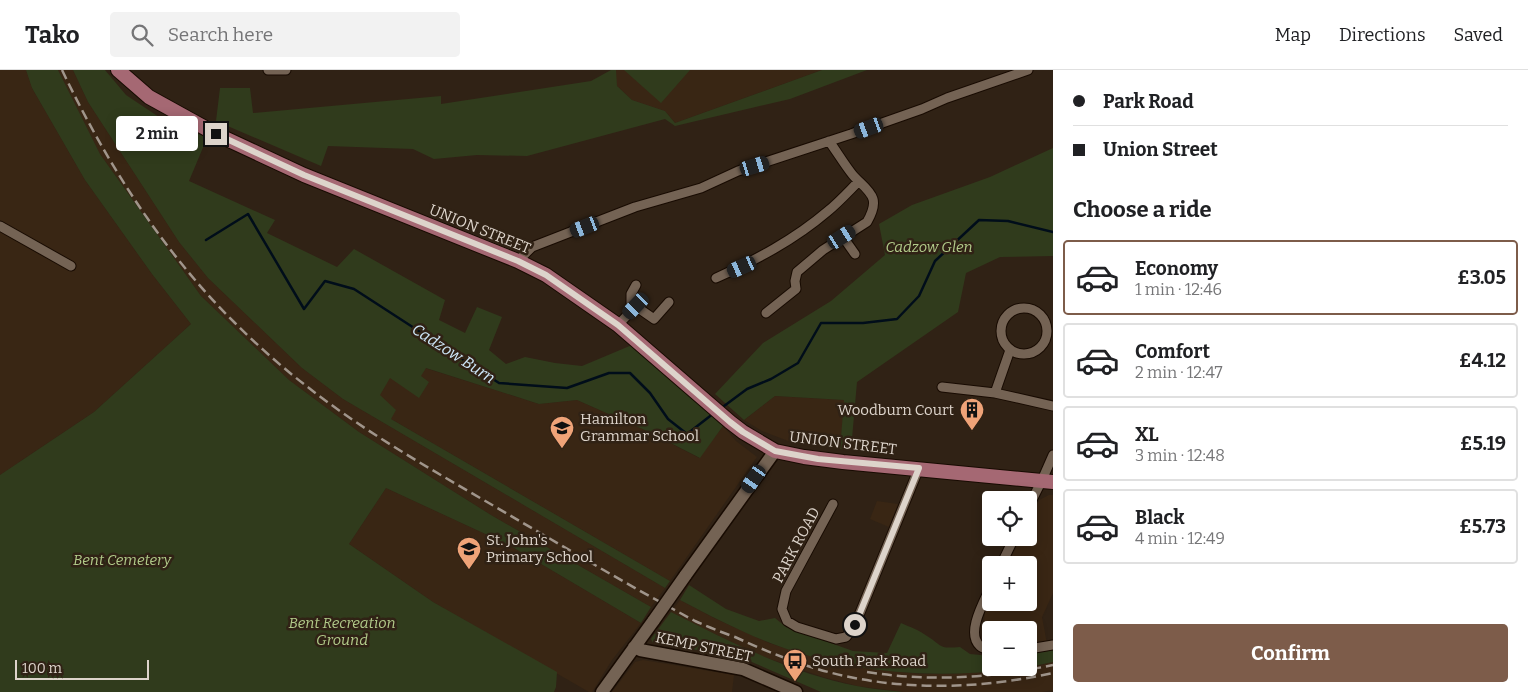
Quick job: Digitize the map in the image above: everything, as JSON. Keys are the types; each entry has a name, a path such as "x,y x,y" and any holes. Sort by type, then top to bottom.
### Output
{"main road":[{"name":"UNION STREET","path":"118,70 149,97 216,134 304,175 518,261 546,275 618,325 743,432 775,451 818,459 1048,481"}],"street":[{"path":"268,70 286,70"},
{"path":"518,261 532,248 635,207 701,188 738,171 860,131 1028,70"},
{"path":"766,313 796,289 797,272 823,250 867,222 874,206 873,199 868,191 858,182 829,141"},
{"path":"716,278 754,261 790,240 828,211 858,182"},
{"path":"0,226 71,266"},
{"path":"842,237 855,254"},
{"path":"636,285 631,294 631,303 654,319 669,302"},
{"path":"618,325 636,306"},
{"path":"1022,308 1038,312 1047,326 1045,342 1034,353 1026,355 1010,350 1004,344 1001,337 1003,321 1008,314 1022,308"},
{"path":"995,393 1010,350"},
{"path":"942,387 995,393 1053,406"},
{"path":"602,692 775,451"},
{"path":"1037,495 1048,481 1053,456"},
{"name":"PARK ROAD","path":"833,504 786,591 782,609 787,621 797,627 836,639 846,636 855,625 919,468"},
{"path":"982,607 974,627 977,642 982,647"},
{"path":"1037,648 1053,645"},
{"name":"KEMP STREET","path":"634,648 743,669 796,692"}],"shaded area":[{"path":"0,70 26,70 32,88 85,180 152,274 191,324 94,412 0,475"},
{"path":"58,70 73,70 88,102 179,242 208,278 302,368 343,399 665,588 651,607 491,515 359,432 289,380 201,296 100,154"},
{"path":"616,70 822,70 675,123 665,111 632,100 617,86"},
{"name":"Hamilton Grammar School","path":"340,322 425,368 539,404 577,400 647,431 699,458 723,426 736,441 757,457 670,581 391,419"},
{"path":"775,396 845,400 840,449 796,444 762,431 744,420"},
{"name":"St. John's Primary School","path":"386,488 509,545 641,623 612,660 592,692 433,602 349,544"},
{"path":"1053,495 1053,593 1042,617 1047,644 1037,643 1037,621 984,621 985,611 1037,611 1037,556 1012,556 1017,546 1037,546 1037,504 1039,500"},
{"path":"877,501 898,504 889,527 870,519"},
{"path":"680,600 769,643 855,667 919,674 982,672 982,676 1037,676 1037,666 1053,662 1053,690 1042,692 903,692 857,686 823,677 758,655 671,612"},
{"path":"643,660 734,675 732,692 612,692 635,662"}],"green space":[{"path":"26,70 58,70 100,154 201,296 289,380 359,432 491,515 651,607 641,623 509,545 386,488 349,544 433,602 557,672 554,692 0,692 0,475 94,412 191,324 152,274 85,180 32,88"},
{"path":"73,70 105,70 126,95 159,117 207,138 189,181 275,220 267,233 337,267 354,249 445,300 439,320 465,333 477,307 502,317 489,350 506,364 525,357 582,366 632,345 723,426 700,458 647,431 577,400 539,404 426,368 421,376 429,382 419,398 390,378 380,395 396,410 391,419 670,581 665,588 343,399 302,368 208,278 179,242 88,102"},
{"path":"611,70 616,70 617,86 632,100 665,111 675,123 822,70 867,70 790,99 675,126 665,119 527,156 477,155 434,159 413,149 328,146 321,166 216,121 220,88 250,88 253,113 441,96 441,104 591,81"},
{"path":"624,70 690,70 661,103"},
{"name":"Cadzow Glen","path":"1053,148 1053,256 1000,257 966,273 958,312 857,382 851,450 840,449 844,400 775,396 744,420 715,394 763,343 831,301 885,255 879,224 912,205 990,177"},
{"path":"689,585 726,609 759,621 775,618 786,627 853,651 887,653 901,623 921,632 941,646 948,648 960,647 970,654 982,655 982,672 951,674 881,670 846,665 812,657 744,632 680,600"},
{"path":"671,612 738,645 808,673 857,686 903,692 821,692 740,657 653,643 651,639"},
{"path":"1053,650 1053,662 1037,665 1037,653"}],"waterway":[{"name":"Cadzow Burn","path":"206,240 248,214 304,309 325,281 354,289 499,383 567,388 609,373 630,373 650,393 668,419 687,434 714,413"},
{"name":"Cadzow Burn","path":"720,409 747,389 771,379 798,363 821,323 863,323 897,319 919,296 935,261 979,220 1008,221 1053,232"}],"railway":[{"path":"62,70 97,138 138,204 183,266 208,295 253,340 300,381 360,425 414,459 603,570 695,621 803,664 831,673 871,681 923,686 1002,682 1053,673"},
{"path":"867,672 937,678 983,676 1053,665"}],"place":[{"name":"Woodburn Court","path":"972,431"},
{"name":"Hamilton Grammar School","path":"562,449"},
{"name":"St. John's Primary School","path":"469,570"},
{"name":"South Park Road","path":"795,682"}],"route":[{"path":"216,134 304,175 518,261 546,275 618,325 743,432 775,451 843,462 919,468 855,625"}],"park label":[{"name":"Bent Cemetery","path":"122,560"},
{"name":"Bent Recreation Ground","path":"342,632"}]}
